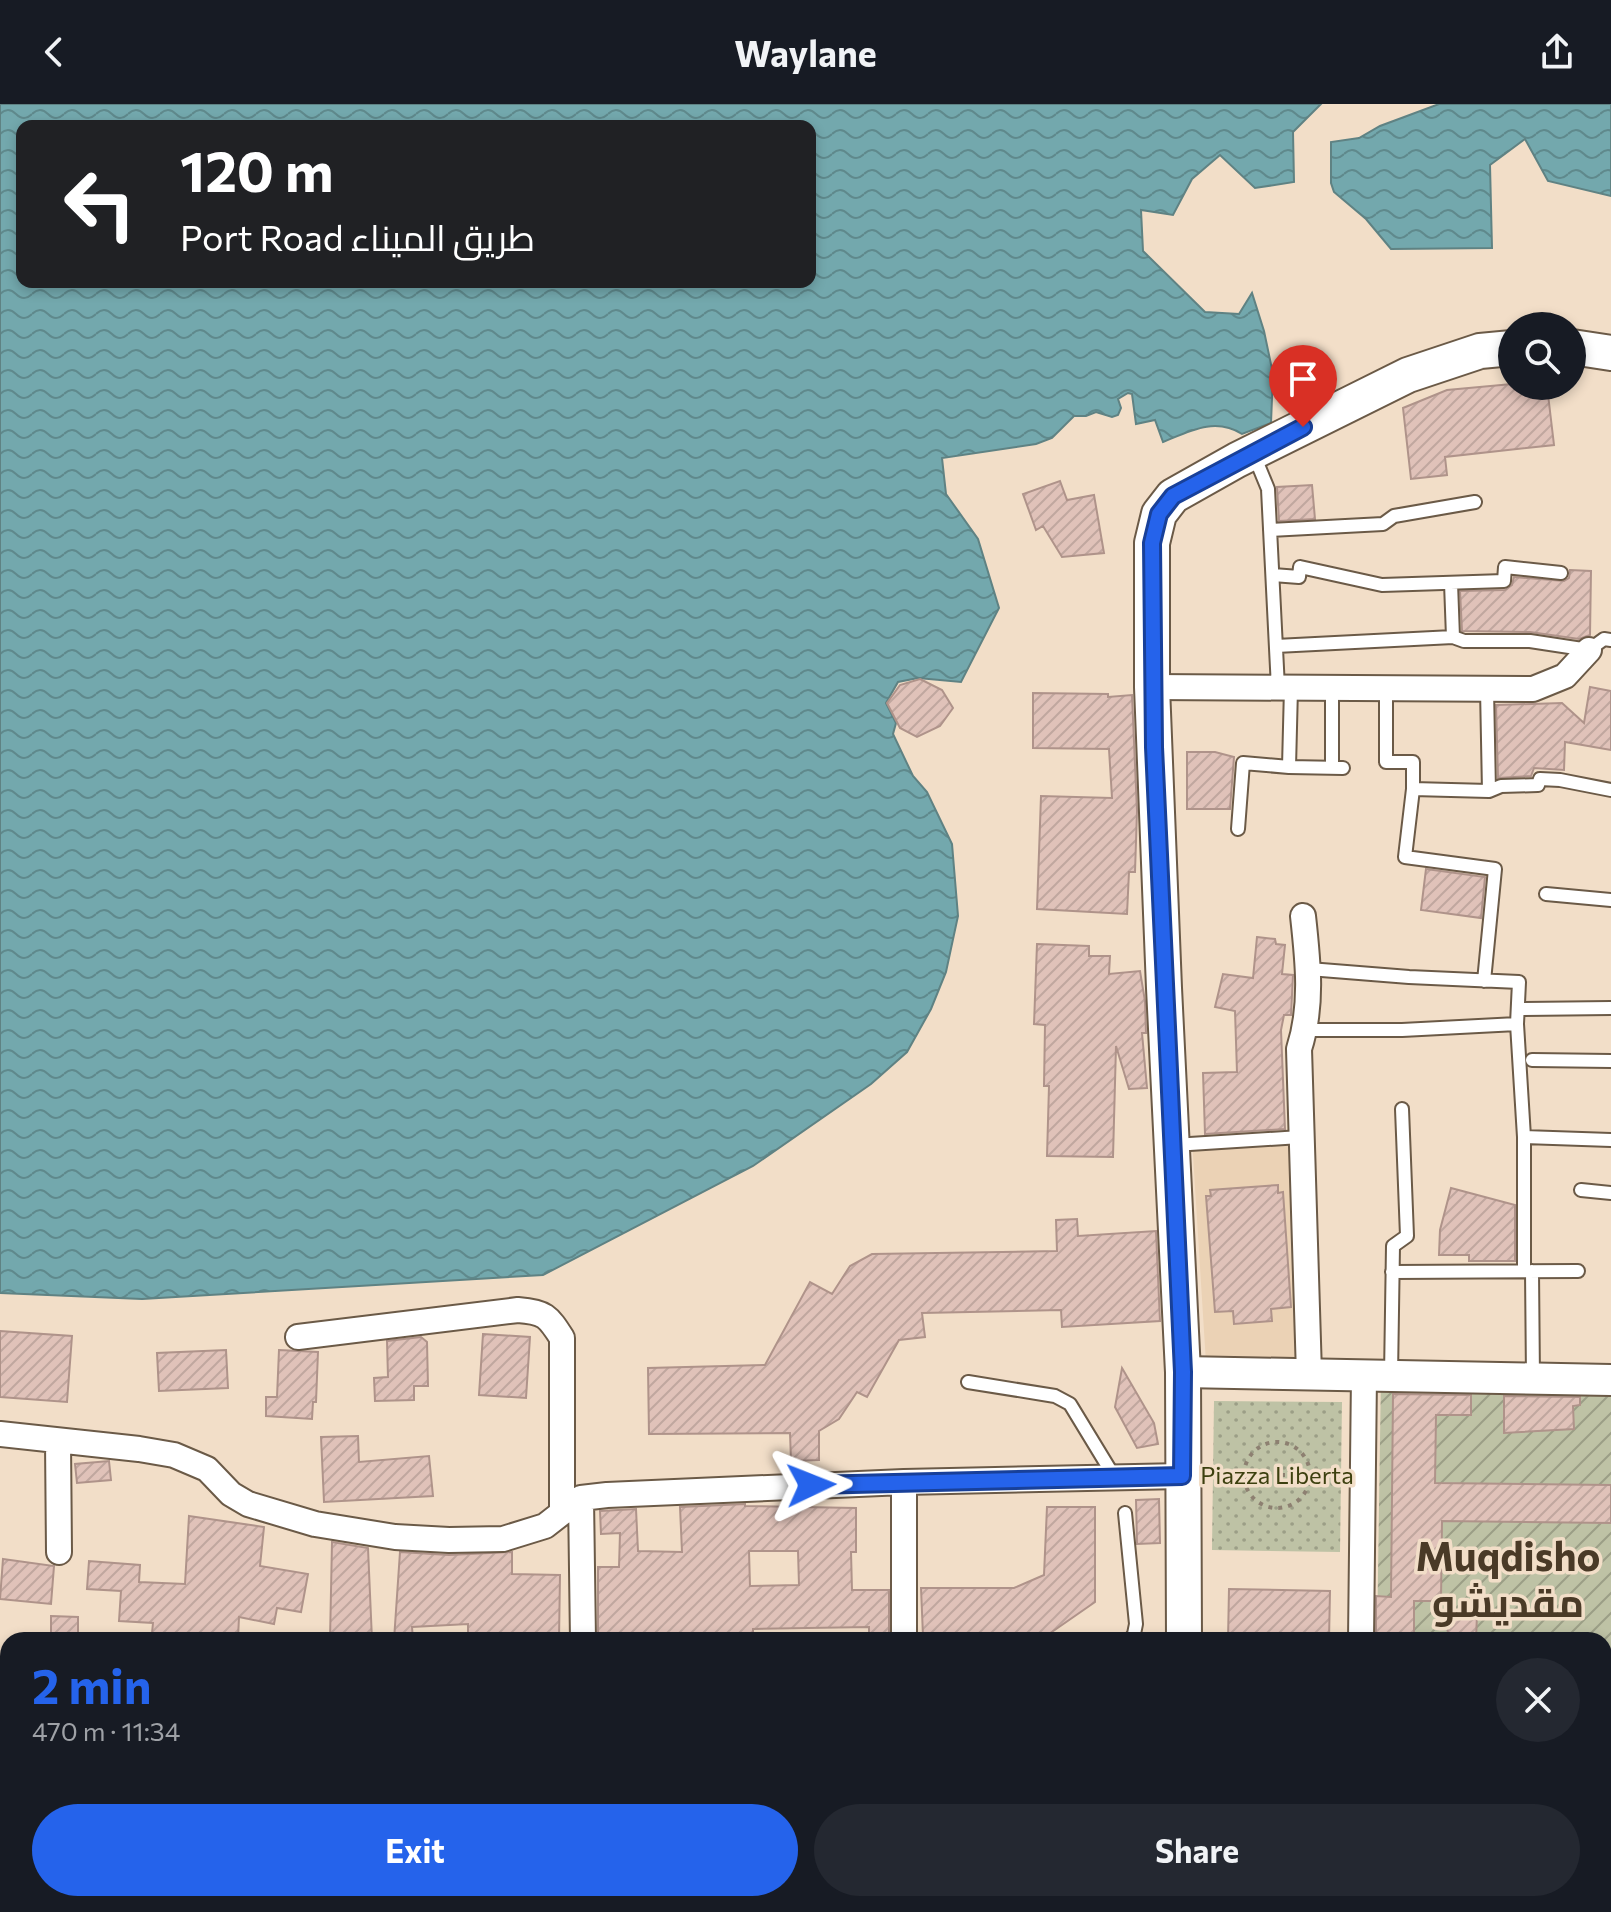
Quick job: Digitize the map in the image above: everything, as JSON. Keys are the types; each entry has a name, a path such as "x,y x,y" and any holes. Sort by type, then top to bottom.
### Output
{"main road":[{"path":"1184,1632 1183,1372 1152,687 1152,543 1159,514 1173,496 1408,375 1480,351 1498,349"}],"street":[{"path":"1152,687 1533,689 1565,676 1600,645"},
{"path":"1303,916 1309,969 1305,1030 1299,1049 1300,1137 1309,1374"},
{"path":"298,1337 518,1310 541,1312 562,1338 582,1632"},
{"path":"1183,1372 1611,1380"},
{"path":"1361,1632 1363,1474 1378,1376"},
{"path":"0,1434 174,1455 207,1469 231,1494 248,1504 355,1532 449,1540 503,1539 545,1526 572,1505 904,1482 1182,1476"},
{"path":"58,1442 59,1552"},
{"path":"904,1482 904,1632"}],"lane":[{"path":"1252,453 1268,489 1276,646 1284,688 1289,767"},
{"path":"1270,530 1383,524 1394,516 1475,502"},
{"path":"1273,575 1299,577 1300,567 1382,585 1504,581 1505,567 1561,573"},
{"path":"1451,583 1453,637"},
{"path":"1276,646 1453,637 1464,641 1600,645"},
{"path":"1238,829 1243,763 1337,767 1332,688"},
{"path":"1386,689 1386,762 1413,762 1405,857 1495,869 1484,981"},
{"path":"1487,689 1489,791"},
{"path":"1413,789 1489,791 1501,786 1538,785 1540,779 1611,790"},
{"path":"1546,894 1611,900"},
{"path":"1309,969 1519,982 1517,1024 1533,1379"},
{"path":"1518,1009 1611,1008"},
{"path":"1305,1030 1402,1030 1517,1024"},
{"path":"1532,1060 1611,1061"},
{"path":"1378,1376 1393,1246 1407,1236 1402,1109"},
{"path":"1171,1145 1300,1137"},
{"path":"1524,1137 1611,1140"},
{"path":"1581,1190 1611,1193"},
{"path":"1392,1272 1578,1271"},
{"path":"968,1382 1055,1396 1070,1404 1115,1478"},
{"path":"1125,1513 1136,1624 1133,1632"}],"path":[{"path":"1278,1442 1299,1450 1306,1459 1310,1475 1305,1492 1298,1500 1277,1508 1258,1501 1250,1494 1244,1475 1246,1464 1258,1448 1278,1442"},
{"path":"1281,1475 1363,1474"},
{"path":"1182,1476 1272,1475"}],"shaded area":[{"path":"1306,1134 1317,1361 1206,1363 1192,1139"}],"green space":[{"path":"1381,1374 1611,1375 1611,1485 1435,1483 1436,1415 1471,1415 1471,1379 1394,1378 1391,1600 1441,1601 1442,1521 1611,1523 1611,1632 1377,1632"},
{"name":"Piazza Liberta","path":"1214,1401 1342,1402 1340,1552 1212,1550"}],"water":[{"path":"0,104 1321,104 1293,132 1294,182 1255,188 1220,155 1192,179 1173,215 1141,210 1143,251 1205,312 1239,314 1252,293 1273,374 1271,423 1242,434 1212,426 1163,442 1155,420 1136,424 1132,394 1128,393 1118,399 1121,408 1118,415 1112,417 1096,412 1074,416 1052,438 1036,444 942,458 946,494 978,539 999,608 961,682 918,678 898,682 886,703 896,723 893,734 913,776 927,792 952,844 958,916 946,972 931,1009 907,1052 871,1084 753,1166 543,1275 142,1299 0,1293"},
{"path":"1439,104 1611,104 1611,196 1548,181 1525,139 1490,165 1492,248 1391,249 1366,219 1334,192 1331,183 1331,142 1359,138 1380,126"}],"building":[{"path":"1498,385 1498,400 1549,400 1554,445 1445,457 1447,475 1411,479 1403,408 1447,390"},
{"path":"1060,481 1067,500 1094,495 1104,553 1062,557 1043,526 1036,530 1023,494"},
{"path":"1312,485 1315,519 1279,521 1277,487"},
{"path":"1570,570 1591,571 1590,635 1579,639 1530,632 1462,631 1460,591 1505,590 1512,585 1514,577 1564,581 1569,578"},
{"path":"920,679 942,690 953,708 940,726 917,737 900,728 887,703 900,685"},
{"path":"1590,687 1611,691 1611,750 1565,742 1564,770 1534,768 1531,776 1498,778 1496,705 1562,703 1584,723"},
{"path":"1033,693 1108,694 1108,697 1132,695 1137,811 1135,872 1129,872 1127,914 1037,909 1041,796 1112,798 1109,749 1033,748"},
{"path":"1187,752 1215,752 1234,757 1230,809 1187,809"},
{"path":"1426,869 1485,877 1481,918 1421,910"},
{"path":"1257,937 1275,939 1276,944 1285,945 1282,974 1293,975 1291,1015 1284,1015 1281,1030 1285,1129 1205,1134 1203,1073 1237,1072 1235,1011 1215,1007 1223,974 1253,978"},
{"path":"1037,944 1089,946 1089,956 1110,956 1109,974 1140,971 1145,1001 1146,1033 1142,1033 1147,1088 1129,1089 1116,1046 1113,1157 1047,1156 1049,1086 1044,1086 1045,1025 1034,1024"},
{"path":"1278,1185 1278,1193 1283,1192 1291,1307 1271,1309 1272,1321 1234,1324 1233,1311 1215,1312 1206,1196 1211,1196 1210,1190"},
{"path":"1451,1188 1515,1205 1515,1261 1469,1261 1469,1255 1439,1255 1440,1230"},
{"path":"1077,1219 1078,1236 1156,1231 1160,1321 1062,1327 1061,1310 922,1313 925,1337 899,1340 867,1397 857,1392 839,1419 819,1431 819,1460 791,1461 790,1433 649,1434 648,1368 765,1365 810,1282 832,1294 850,1266 872,1254 1057,1251 1056,1220"},
{"path":"0,1331 72,1336 67,1402 0,1397"},
{"path":"483,1334 530,1337 526,1398 479,1395"},
{"path":"421,1337 427,1342 428,1386 414,1386 414,1400 375,1401 374,1378 388,1377 387,1341"},
{"path":"226,1350 228,1388 159,1391 157,1353"},
{"path":"279,1350 318,1352 316,1402 313,1402 312,1419 266,1416 266,1397 277,1397"},
{"path":"1122,1368 1154,1423 1158,1444 1137,1448 1115,1407"},
{"path":"1393,1394 1471,1395 1471,1415 1436,1415 1435,1483 1611,1485 1611,1523 1442,1521 1441,1601 1414,1601 1414,1632 1376,1632 1376,1596 1391,1597"},
{"path":"1504,1396 1580,1397 1580,1405 1573,1406 1574,1429 1504,1433"},
{"path":"358,1436 359,1462 429,1456 433,1496 324,1502 321,1437"},
{"path":"109,1461 111,1480 77,1483 75,1464"},
{"path":"1159,1499 1160,1543 1137,1544 1136,1500"},
{"path":"745,1504 856,1508 856,1552 851,1552 852,1590 889,1590 889,1632 869,1632 869,1627 753,1629 753,1632 598,1632 598,1567 619,1567 620,1533 601,1534 600,1511 636,1509 638,1551 682,1552 680,1507","holes":["749,1551 798,1551 799,1585 750,1586"]},
{"path":"1047,1507 1095,1507 1095,1602 1052,1632 923,1632 921,1588 1014,1588 1044,1575"},
{"path":"189,1516 264,1527 260,1566 308,1574 301,1612 277,1608 274,1624 239,1617 238,1632 152,1632 153,1623 119,1621 121,1591 87,1589 89,1561 140,1565 139,1582 185,1584"},
{"path":"332,1542 368,1548 372,1632 330,1632"},
{"path":"400,1552 449,1555 512,1552 512,1574 560,1575 559,1632 468,1632 468,1624 412,1627 412,1632 395,1632"},
{"path":"3,1559 54,1566 51,1604 0,1599"},
{"path":"1229,1589 1330,1591 1329,1632 1228,1632"},
{"path":"1447,1615 1477,1615 1476,1632 1448,1632"},
{"path":"51,1616 78,1617 78,1632 51,1632"}],"district":[{"name":"Muqdisho مقديشو","path":"1508,1580"}],"route":[{"path":"811,1485 1182,1476 1183,1372 1152,687 1152,543 1159,514 1173,496 1303,427"}]}
